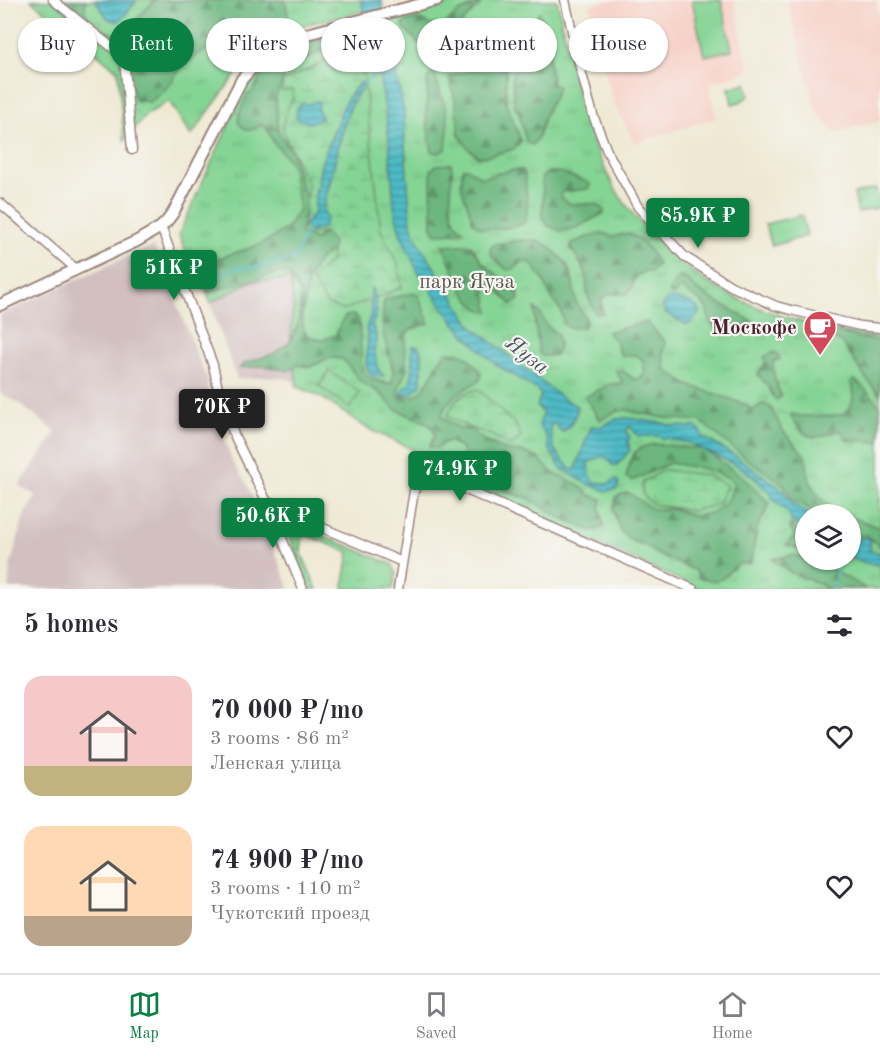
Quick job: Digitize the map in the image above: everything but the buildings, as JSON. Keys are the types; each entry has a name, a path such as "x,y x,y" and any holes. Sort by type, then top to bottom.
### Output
{"main road":[{"path":"0,305 137,241 167,221 242,78 270,51 307,34 437,0"}],"street":[{"path":"52,0 124,57 132,150"},
{"path":"565,0 593,115 607,151 638,207 686,257 731,286 776,306 860,326 880,328"},
{"path":"0,203 76,269"},
{"path":"160,227 213,365 220,403 267,501 303,589"},
{"path":"398,589 414,491 421,480 434,477 693,589"},
{"path":"267,501 286,512 402,562"}],"shaded area":[{"path":"612,0 734,0 750,71 710,83 716,118 635,143 615,107 606,72 668,72 668,18 593,18 590,5"},
{"path":"787,0 876,0 880,17 880,122 836,132 816,111"},
{"path":"154,246 205,375 207,375 209,399 233,463 247,484 290,589 8,589 10,566 25,513 37,496 19,486 56,432 17,402 0,393 0,315"},
{"path":"291,279 293,307 290,345 297,383 287,379 264,377 237,379 210,303 250,282"}],"green space":[{"path":"31,0 361,0 365,11 334,18 321,18 321,21 309,24 309,18 206,18 206,72 237,72 191,136 169,101 146,115 124,141 118,72 194,72 194,18 109,18 109,64 97,54 97,18 53,18"},
{"path":"53,0 86,0 85,13 88,18 76,18"},
{"path":"155,0 285,0 287,18 206,18 205,50 194,58 194,18 138,18"},
{"name":"парк Яуза","path":"466,0 557,0 569,58 569,72 572,72 583,116 593,142 620,196 654,238 694,273 726,293 746,302 813,325 880,337 880,589 700,589 436,473 419,474 412,469 416,451 367,428 319,396 296,386 290,345 293,307 291,279 250,282 210,303 201,274 194,276 179,234 246,86 260,72 309,72 309,41 321,38 321,72 405,72 405,18 397,18"},
{"path":"692,0 721,0 732,50 704,56"},
{"path":"482,2 467,18 452,18 459,12"},
{"path":"417,20 417,42 405,29 406,21"},
{"path":"97,26 109,32 109,42 97,35"},
{"path":"321,39 321,52 309,58 309,42"},
{"path":"321,64 321,72 363,72 381,231 398,264 402,287 375,299 372,289 371,300 343,310 327,304 311,279 331,261 333,242 324,232 312,234 303,230 308,184 282,129 289,104 294,98 292,90 282,91 283,81 303,72 309,72 309,69","holes":["364,86 353,100 343,128 323,210 310,218 315,212 315,196 322,162 344,105 350,94"]},
{"path":"129,72 179,72 163,92 149,102 135,100"},
{"path":"266,72 286,72 276,97 278,132 291,149 307,202 306,216 300,233 316,240 330,222 337,247 320,259 309,276 302,316 304,330 308,336 322,340 336,335 346,316 353,315 359,319 362,369 371,378 392,384 393,370 383,334 383,305 385,299 414,293 419,297 429,323 410,330 405,336 406,370 398,390 399,396 410,397 424,389 436,366 447,352 459,353 467,357 481,373 480,380 451,399 442,417 459,428 473,429 477,435 489,443 538,458 553,473 579,485 589,495 602,499 600,507 604,527 591,531 559,517 529,498 515,495 478,475 471,474 461,448 449,441 438,448 429,447 435,435 432,428 427,423 395,409 380,393 361,382 343,359 329,358 310,367 297,365 289,371 263,366 240,368 245,363 273,354 290,342 299,322 301,294 289,275 283,272 208,292 197,283 194,270 213,260 264,243 284,230 299,209 292,165 273,141 266,127 260,125 248,130 238,121 247,95 253,91"},
{"path":"434,72 447,113 446,149 439,153 432,152 426,118 428,77"},
{"path":"465,72 506,72 506,102 521,141 517,147 484,157 477,156 466,146 459,134 456,104 449,77"},
{"path":"514,72 550,72 552,83 558,87 532,145 526,141 519,113 515,107 512,78"},
{"path":"746,83 749,96 732,104 729,88"},
{"path":"451,164 452,212 458,226 464,231 436,234 432,228 431,170 436,165"},
{"path":"463,168 467,168 482,178 511,170 523,170 527,196 525,222 517,226 498,229 482,228 474,224 462,188"},
{"path":"548,172 559,172 590,184 586,189 563,192 561,197 566,202 574,204 595,204 604,210 604,213 576,228 561,231 548,226 542,217 542,177"},
{"path":"876,188 880,207 858,213 854,194"},
{"path":"711,202 716,222 701,225 695,205"},
{"path":"802,215 807,236 772,246 765,224"},
{"path":"627,233 646,246 658,264 651,272 645,271 636,277 633,287 627,294 609,294 601,300 603,313 596,314 587,295 586,273 570,249 572,243 593,235 606,234 613,237"},
{"path":"536,240 549,246 564,261 571,273 576,302 587,321 583,328 569,328 564,324 561,311 531,263 525,260 514,269 507,270 491,255 490,248 495,244"},
{"path":"443,245 471,245 483,263 518,292 519,300 511,304 492,284 485,284 489,312 473,304 460,285"},
{"path":"680,277 704,295 754,322 741,331 730,333 719,331 711,323 705,306 700,301 681,288 673,294 670,292 670,288"},
{"path":"535,308 547,326 558,335 559,345 556,355 545,356 539,353"},
{"path":"647,322 665,342 663,356 666,370 686,384 747,405 752,410 764,403 771,408 783,431 805,455 810,481 816,493 827,504 800,504 793,500 784,485 748,460 700,421 665,418 626,410 615,412 600,420 585,397 610,384 623,383 616,371 623,371 634,379 641,378 645,372 642,359 636,355 622,356 617,343 607,332"},
{"path":"837,332 880,341 880,395 842,343 832,338 832,335"},
{"path":"774,352 780,359 773,362 774,376 781,396 777,400 758,375 765,364 764,357"},
{"path":"329,371 360,393 350,408 319,386"},
{"path":"855,380 880,406 880,442 846,440 842,431 819,437 810,436 802,431 791,417 791,414 830,416 844,414 853,399 852,381"},
{"path":"478,389 516,425 521,436 511,446 492,435 468,427 447,416 458,398"},
{"path":"655,444 703,449 743,477 770,504 757,528 751,563 738,564 721,579 715,581 699,578 696,571 657,554 645,545 632,541 621,532 613,510 616,497 622,494 629,493 652,509 674,509 694,516 715,512 729,498 734,485 731,479 705,469 670,463 632,481 626,477 637,450"},
{"path":"664,470 707,475 727,485 718,504 693,511 652,504 643,495 642,485 644,481"},
{"path":"287,521 392,564 396,574 393,589 343,589 349,552 303,534 301,552 317,589 310,589 285,525"},
{"path":"861,521 880,528 880,546 866,535 861,536"},
{"path":"791,524 795,528 795,536 789,527"},
{"path":"795,536 795,548 786,545"},
{"path":"795,556 795,570 832,570 865,589 827,589 790,572 772,559"}],"water":[{"path":"95,0 137,0 122,18 108,19"},
{"path":"361,0 382,0 385,18 366,18"},
{"path":"379,72 396,72 404,112 411,225 423,251 473,327 562,398 578,407 573,421 565,430 562,432 554,423 550,428 554,449 570,469 575,470 592,426 600,427 616,419 627,418 671,426 695,427 706,439 734,455 783,490 795,505 795,524 791,521 790,515 772,498 770,492 744,469 689,443 663,439 659,436 638,436 630,426 626,431 630,437 628,441 630,450 617,465 612,465 603,456 587,463 594,482 608,484 615,479 619,482 617,489 606,491 586,483 561,468 549,449 547,437 539,426 543,413 537,406 541,395 538,390 495,364 466,336 417,270 400,233 394,207"},
{"path":"361,82 364,85 353,100 343,128 323,210 327,218 323,228 310,232 305,225 315,212 315,196 322,162 344,105"},
{"path":"317,101 321,119 309,123 296,119 297,108 302,103 309,104"},
{"path":"371,289 374,291 377,313 372,325 376,337 374,350 377,367 384,376 373,376 369,373 366,364 368,338 366,328 371,314"},
{"path":"672,298 692,303 699,310 690,324 685,324 664,312 663,305 666,300"},
{"path":"412,346 418,346 422,356 420,386 411,393 401,395 403,388 409,385 412,375"},
{"path":"867,537 871,541 869,551 880,553 880,565 861,561 861,539"}],"waterway":[{"path":"361,86 379,72"},
{"path":"212,282 234,267 251,268 295,259 301,242 310,228"},
{"path":"833,589 838,570"}],"place":[{"name":"Москофе","path":"820,356"}],"water label":[{"name":"Яуза","path":"528,354"}]}
